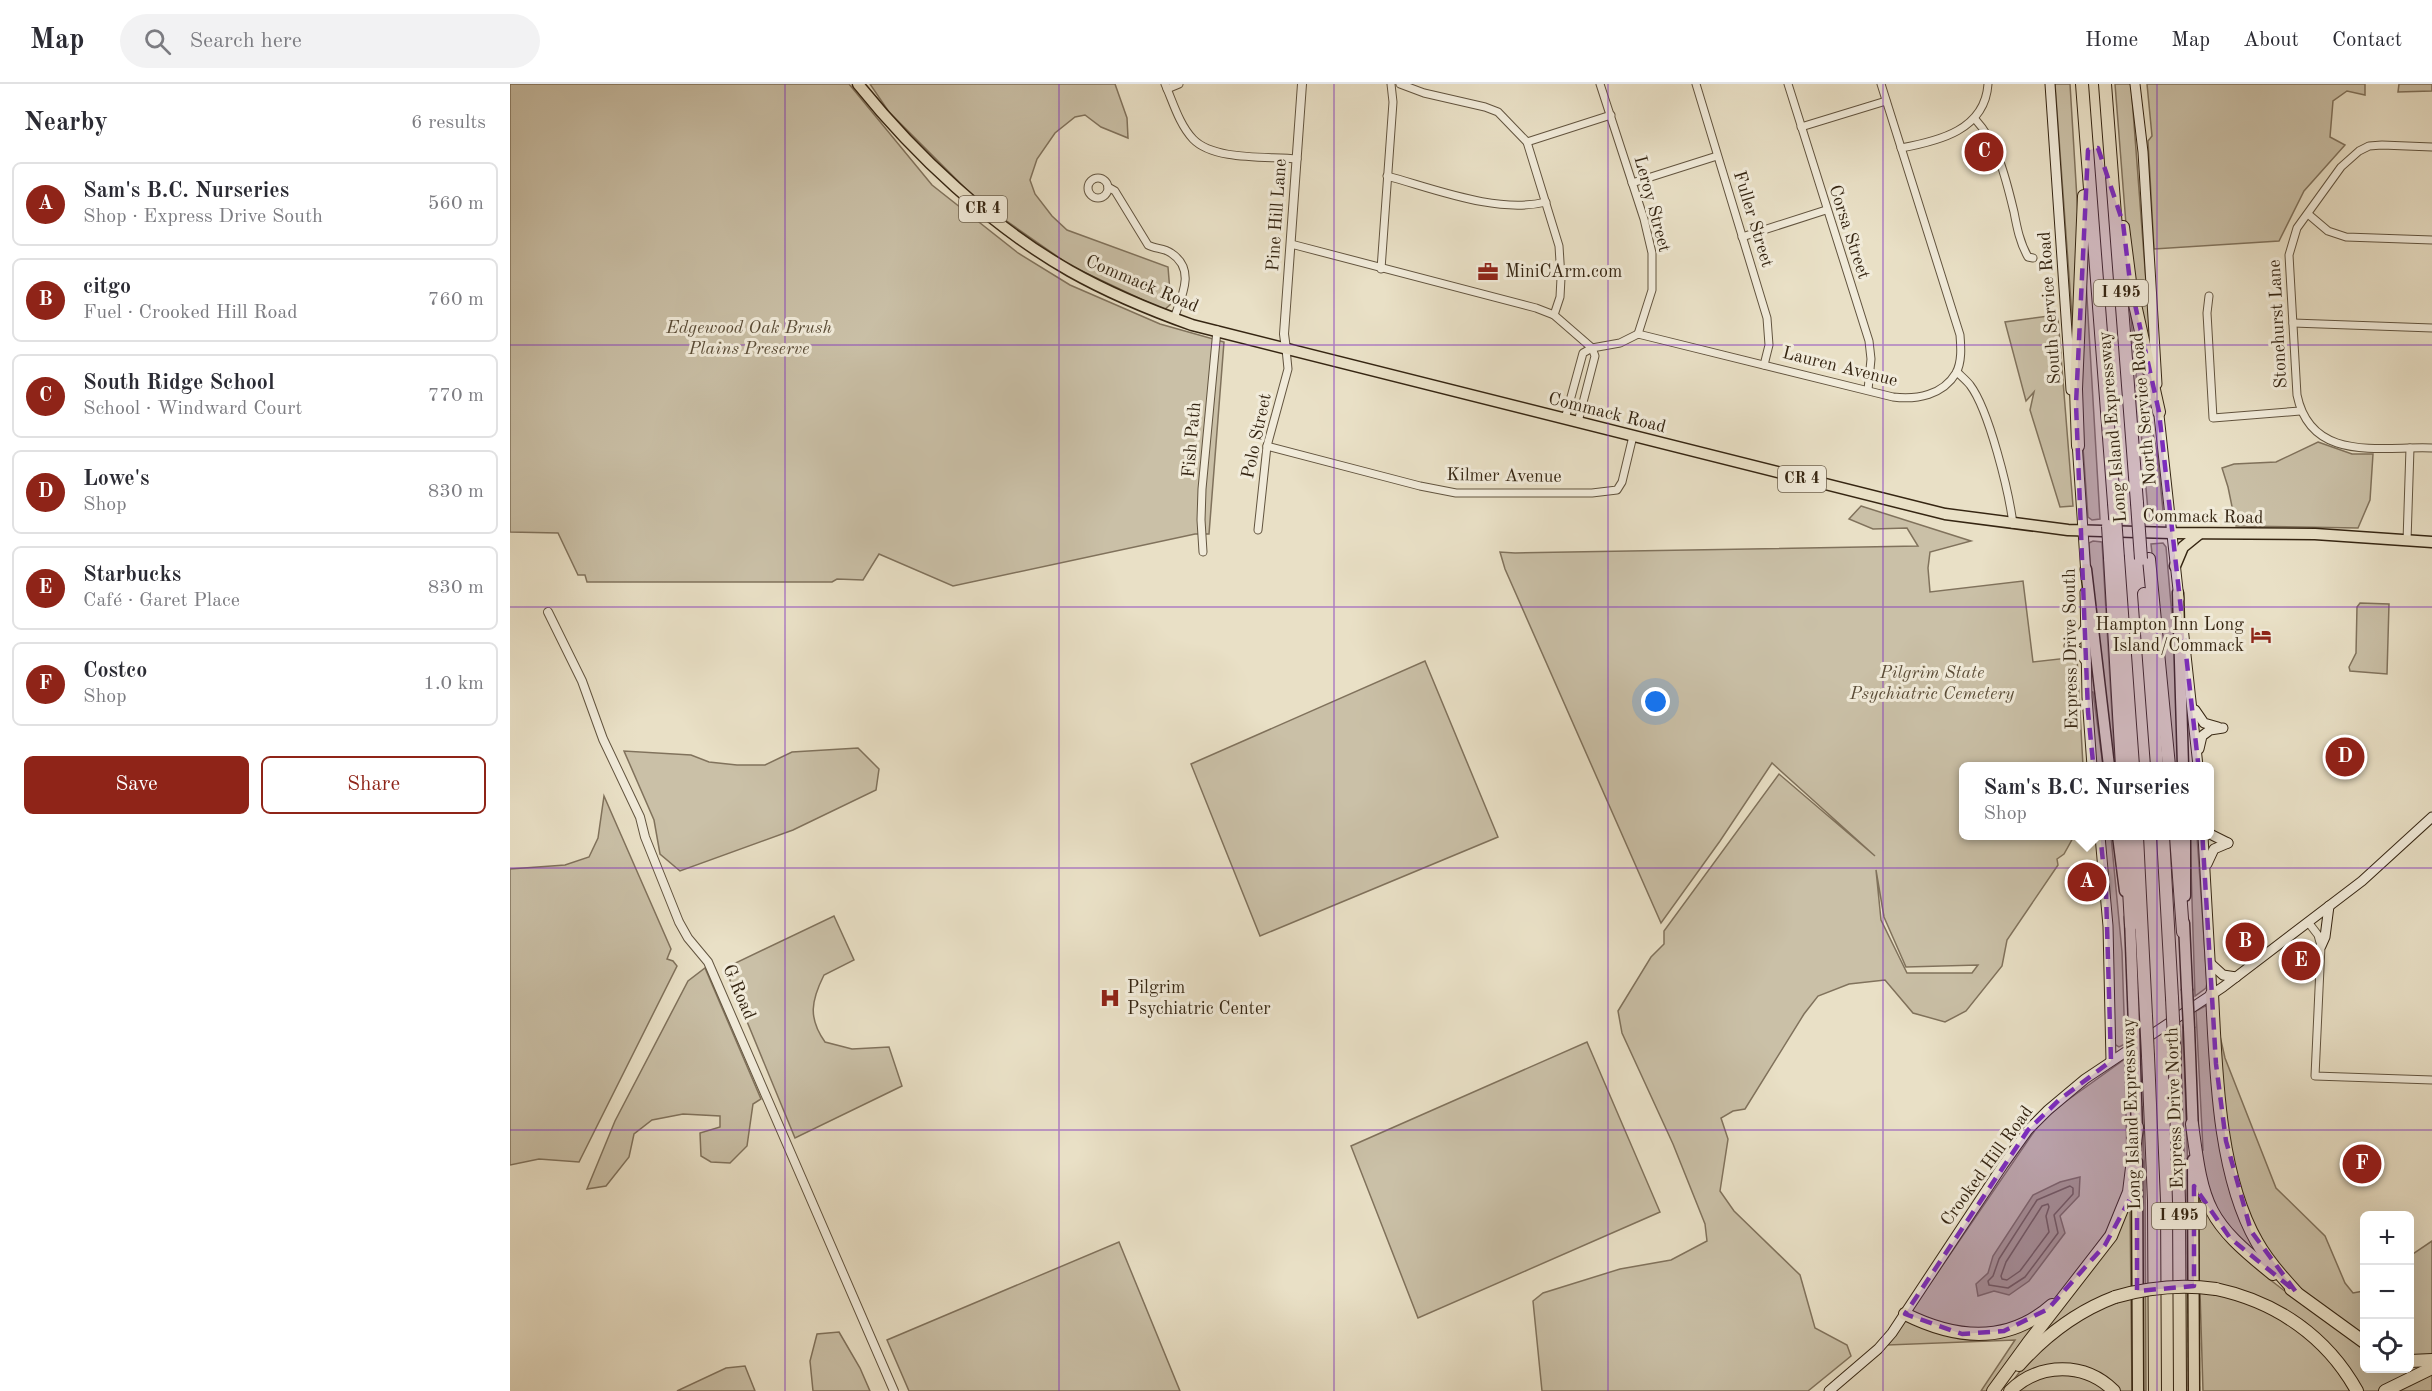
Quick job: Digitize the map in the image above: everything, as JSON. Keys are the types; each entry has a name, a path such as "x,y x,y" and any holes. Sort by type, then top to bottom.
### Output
{"highway":[{"name":"Long Island Expressway","path":"2082,84 2109,431 2110,503 2114,558 2133,762"},
{"name":"Long Island Expressway","path":"2104,84 2131,431 2145,559"},
{"path":"2078,446 2076,389 2088,150"},
{"path":"2113,194 2123,223 2130,282 2159,412"},
{"path":"2114,558 2122,762"},
{"path":"2145,559 2157,762"},
{"path":"2145,559 2169,762"},
{"path":"2126,840 2131,925"},
{"name":"Long Island Expressway","path":"2137,840 2154,1201 2155,1391"},
{"name":"I 495","path":"2163,840 2174,1040 2179,1202 2180,1391"},
{"path":"2176,840 2183,932"},
{"path":"2212,994 2221,1110 2239,1199 2256,1241 2273,1266 2296,1292"},
{"path":"2193,1124 2200,1182 2214,1217 2224,1232 2245,1252 2360,1339"},
{"path":"1993,1391 2028,1342 2111,1236 2127,1200 2133,1171 2137,1127"},
{"path":"1905,1314 1936,1328 1953,1332 1986,1335 2004,1331 2031,1320 2048,1309 2093,1260"},
{"path":"1999,1391 2023,1361 2054,1332 2087,1310 2115,1297 2164,1287 2185,1286 2216,1289 2253,1299 2297,1323 2328,1350 2355,1388"},
{"path":"2414,1361 2432,1360"},
{"path":"2385,1391 2432,1368"},
{"path":"2010,1391 2031,1375 2056,1369 2072,1369 2089,1373 2114,1391"}],"main road":[{"name":"Commack Road","path":"858,84 879,111 918,150 979,207 1013,233 1072,272 1112,292 1192,325 1945,514 2084,531 2315,534 2432,542"},
{"name":"South Service Road","path":"2050,84 2067,332 2084,531"},
{"name":"North Service Road","path":"2135,84 2143,152 2159,412 2198,762"},
{"name":"Express Drive South","path":"2084,531 2086,661 2092,762"},
{"path":"2175,566 2183,547 2200,534"},
{"path":"2086,569 2109,762"},
{"path":"2178,593 2183,762"},
{"path":"2085,628 2080,638 2069,646 2079,652 2086,661"},
{"path":"2191,702 2201,720 2206,724 2223,728 2210,730 2202,736 2198,762"},
{"name":"Crooked Hill Road","path":"1829,1391 1878,1349 1905,1314 2028,1130 2059,1100 2111,1061 2236,977 2379,868 2432,817"},
{"path":"2205,869 2212,850 2228,843 2214,836"},
{"path":"2100,840 2108,914 2111,1061"},
{"path":"2118,840 2131,925 2137,1127 2138,1391"},
{"name":"Express Drive North","path":"2185,840 2183,932 2193,1124 2194,1391"},
{"path":"2203,840 2212,994"},
{"path":"2321,946 2325,937 2329,906"},
{"path":"2211,964 2220,974 2236,977"}],"street":[{"path":"1179,84 1166,86 1183,126 1193,140 1205,148 1229,154 1297,159"},
{"name":"Pine Hill Lane","path":"1286,349 1284,334 1302,84"},
{"path":"1381,268 1393,102 1391,84"},
{"path":"1401,84 1424,93 1498,112 1527,142 1559,246 1560,297 1554,315"},
{"name":"Leroy Street","path":"1600,84 1647,230 1653,266 1649,303 1638,334"},
{"name":"Fuller Street","path":"1696,84 1763,303 1770,332 1764,365"},
{"name":"Corsa Street","path":"1788,84 1869,341 1871,359 1868,390"},
{"path":"1881,84 1960,335 1961,352 1957,372 1970,386 1980,404 2010,500 2013,524"},
{"path":"1901,148 1945,138 1958,132 1975,119 1983,105 1988,84"},
{"path":"1801,127 1886,100"},
{"path":"1527,142 1611,116"},
{"path":"1975,119 1994,144 2022,247 2028,257 2033,258"},
{"name":"Stonehurst Lane","path":"2432,147 2382,145 2359,151 2341,167 2297,228 2289,255 2297,395 2300,411 2313,429 2330,442 2358,447 2432,448"},
{"path":"1632,183 1717,156"},
{"path":"1387,176 1501,206 1528,207 1546,202"},
{"path":"1108,187 1115,191 1148,245 1168,251 1185,269 1185,289 1174,318"},
{"path":"1742,237 1826,210"},
{"path":"2308,214 2328,231 2346,237 2432,240"},
{"path":"1291,244 1536,308 1554,315 1592,348 1595,356 1578,422"},
{"path":"2209,296 2207,313 2213,418 2300,411"},
{"path":"2293,323 2432,328"},
{"name":"Fish Path","path":"1203,552 1201,520 1216,330"},
{"path":"1565,419 1583,352 1620,343 1638,334"},
{"name":"Lauren Avenue","path":"1638,334 1910,399 1926,396 1940,389 1957,372"},
{"name":"Polo Street","path":"1258,530 1267,446 1288,369 1286,349"},
{"name":"Kilmer Avenue","path":"1267,446 1420,486 1456,493 1592,493 1617,490 1622,482 1633,436"},
{"path":"2407,541 2410,448"},
{"name":"G Road","path":"548,612 582,681 603,739 640,817 674,911 688,938 708,962 894,1391"},
{"path":"2308,922 2318,935 2321,946 2315,1076 2432,1080"}],"highlighted area":[{"path":"2098,148 2123,223 2130,282 2159,412 2198,762 2216,1064 2226,1141 2251,1231 2296,1292 2230,1238 2194,1186 2194,1286 2137,1291 2137,1186 2105,1245 2048,1309 2004,1331 1962,1334 1905,1314 2028,1130 2059,1100 2111,1061 2106,892 2088,712 2076,404 2088,150"}],"green space":[{"name":"Edgewood Oak Brush Plains Preserve","path":"510,84 849,84 932,185 1018,253 1070,285 1160,324 1224,342 1209,534 1195,534 953,586 879,554 863,580 587,582 585,575 578,575 558,533 510,532"},
{"path":"870,84 1115,84 1127,118 1128,138 1101,127 1085,115 1075,117 1055,133 1037,159 1030,180 1035,194 1052,216 1067,230 1168,267 1171,304 1164,310 1071,266 978,201 889,112"},
{"path":"2055,84 2070,84 2078,216 2073,330"},
{"path":"2115,84 2131,84 2151,348 2148,347 2127,237"},
{"path":"2147,84 2365,84 2365,95 2347,91 2333,101 2330,137 2345,145 2304,191 2279,241 2154,249 2148,141 2152,136"},
{"path":"2399,84 2432,84 2432,91 2398,92"},
{"path":"2086,281 2100,519 2092,520 2088,517 2079,392"},
{"path":"2130,307 2157,452 2164,520 2149,522"},
{"path":"2056,315 2073,506 2060,507 2030,410 2034,392 2026,401 2005,322"},
{"path":"2318,442 2352,454 2373,454 2370,500 2358,528 2236,526 2222,468 2234,464 2276,462"},
{"name":"Pilgrim State Psychiatric Cemetery","path":"1861,506 1971,541 1930,552 1928,568 1930,592 2023,581 2033,662 2077,657 2083,762 1959,762 1959,840 2072,840 2064,854 2057,859 2058,865 2007,940 2002,966 1966,1011 1945,1022 1913,1013 1885,980 1849,984 1818,996 1804,1014 1745,1109 1733,1111 1721,1118 1728,1139 1720,1191 1734,1211 1800,1275 1815,1328 1847,1345 1851,1356 1808,1391 1542,1391 1533,1301 1543,1293 1620,1269 1671,1260 1707,1241 1705,1224 1673,1144 1622,1033 1618,1011 1651,957 1664,944 1664,931 1779,774 1875,856 1772,763 1661,923 1505,569 1500,552 1918,546 1907,528 1873,529 1849,519","holes":["1876,870 1884,917 1906,967 1978,965 1972,973 1907,973 1881,920"]},
{"path":"2102,542 2115,762 2111,762 2094,621 2089,543"},
{"path":"2163,543 2166,547 2175,650 2179,762 2174,762 2151,544"},
{"path":"2360,603 2389,604 2387,674 2350,671 2349,667 2356,653 2357,607"},
{"path":"1425,661 1498,837 1260,936 1191,764"},
{"path":"2091,692 2093,692 2102,762 2096,762 2090,706"},
{"path":"858,748 879,769 876,790 793,830 680,871 660,854 654,820 624,751 691,755 709,762 737,765 765,765 792,752"},
{"path":"604,796 671,949 667,959 673,961 677,966 579,1162 539,1159 510,1165 510,869 565,865 589,857 598,838"},
{"path":"2104,840 2111,840 2122,952 2125,1044 2119,1047 2114,1044"},
{"path":"2190,840 2197,840 2207,983 2206,988 2195,996"},
{"path":"834,916 854,960 824,975 814,1001 816,1025 825,1042 852,1049 889,1047 902,1086 795,1138 725,968"},
{"path":"705,968 761,1099 753,1104 747,1146 730,1163 711,1162 701,1156 700,1133 720,1127 720,1116 683,1114 652,1120 634,1134 629,1157 606,1186 587,1189 615,1121 688,981"},
{"path":"2207,1005 2218,1119 2263,1258 2247,1250 2207,1196 2201,1150 2203,1150 2196,1011"},
{"path":"2217,1023 2225,1058 2276,1188 2325,1236 2345,1283 2353,1293 2360,1292 2360,1334 2294,1286 2272,1260 2254,1230 2232,1163 2222,1092"},
{"path":"2183,1024 2188,1174 2189,1391 2185,1391 2181,1064"},
{"path":"1587,1042 1660,1212 1418,1318 1351,1146"},
{"path":"2125,1059 2127,1162 2124,1192 2114,1221 1989,1391 1981,1391 2015,1340 1888,1345 2040,1123"},
{"path":"2142,1106 2145,1180 2146,1391 2142,1391"},
{"path":"2198,1196 2200,1196 2214,1225 2244,1258 2284,1290 2360,1342 2360,1373 2414,1373 2414,1364 2421,1365 2422,1369 2379,1391 2358,1391 2343,1361 2305,1322 2263,1299 2199,1283"},
{"path":"2130,1205 2132,1391 2119,1391 2073,1367 2005,1391 2025,1365 2028,1347"},
{"path":"2432,1241 2432,1358 2414,1357 2414,1253"},
{"path":"1119,1242 1180,1391 909,1391 887,1340"},
{"path":"2200,1292 2239,1300 2288,1323 2321,1350 2350,1391 2203,1391"},
{"path":"839,1332 860,1368 870,1391 813,1391 810,1361 817,1334"},
{"path":"745,1366 755,1391 677,1391 726,1368"},
{"path":"2069,1373 2096,1382 2106,1391 2015,1391 2043,1375"},
{"path":"2432,1373 2432,1391 2396,1391"}],"water":[{"path":"2080,1177 2079,1196 2060,1216 2065,1233 2029,1281 2009,1295 1994,1291 1978,1296 1976,1284 1988,1273 1993,1256 2033,1195 2060,1182"}],"place":[{"name":"South Ridge School","path":"1984,152"},
{"name":"MiniCArm.com","path":"1488,272"},
{"name":"Hampton Inn Long Island/Commack","path":"2261,635"},
{"name":"Lowe's","path":"2345,757"},
{"name":"Sam's B.C. Nurseries","path":"2087,882"},
{"name":"citgo","path":"2245,942"},
{"name":"Starbucks","path":"2301,961"},
{"name":"Pilgrim Psychiatric Center","path":"1110,998"},
{"name":"Costco","path":"2362,1164"}]}
